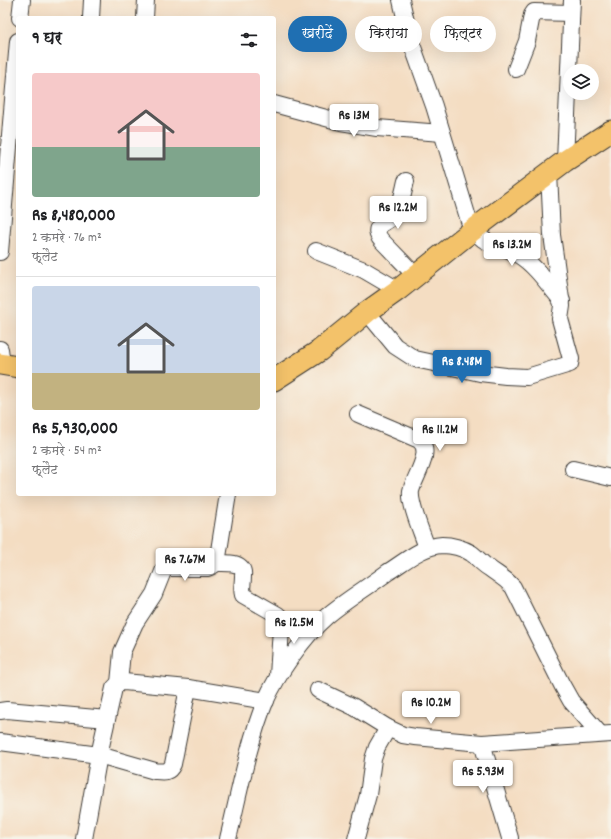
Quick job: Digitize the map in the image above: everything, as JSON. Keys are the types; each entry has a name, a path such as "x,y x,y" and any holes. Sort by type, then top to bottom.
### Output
{"main road":[{"path":"276,379 319,351 366,312 398,290 473,230 557,167 611,131"}],"street":[{"path":"20,16 22,0"},
{"path":"91,16 92,0"},
{"path":"145,16 146,0"},
{"path":"401,0 410,39 434,106 464,209 473,230 483,240 519,254 529,262 562,301"},
{"path":"366,312 395,346 415,359 480,373 527,377 571,363 560,319 562,301 552,235 572,7 534,12 532,15 527,41 516,68"},
{"path":"0,252 8,69 16,47"},
{"path":"276,105 342,122 377,128 442,133"},
{"path":"406,182 397,210 393,217 379,227 377,231 382,241 416,276"},
{"path":"316,251 364,270 398,290"},
{"path":"358,414 419,440 424,446 426,452 413,484 411,494 418,524 427,548"},
{"path":"573,469 611,478"},
{"path":"84,839 107,719 114,688 119,682 122,652 136,623 154,594 164,569 207,568 213,567 216,563 228,496"},
{"path":"228,839 254,733 266,702 278,678 299,646 326,617 407,559 427,548 442,545 454,546 463,549 471,553 484,565 506,580 512,587 571,701 605,734"},
{"path":"216,563 235,563 241,568 244,575 241,588 242,595 278,615 281,628 278,678"},
{"path":"119,682 188,688 266,702"},
{"path":"0,742 99,755 164,772 171,769 188,688"},
{"path":"318,690 354,707 388,728 403,735 415,737 482,743 605,734"},
{"path":"0,711 7,710 107,719"},
{"path":"356,839 368,795 373,759 377,747 388,728"},
{"path":"482,743 510,838"}]}
